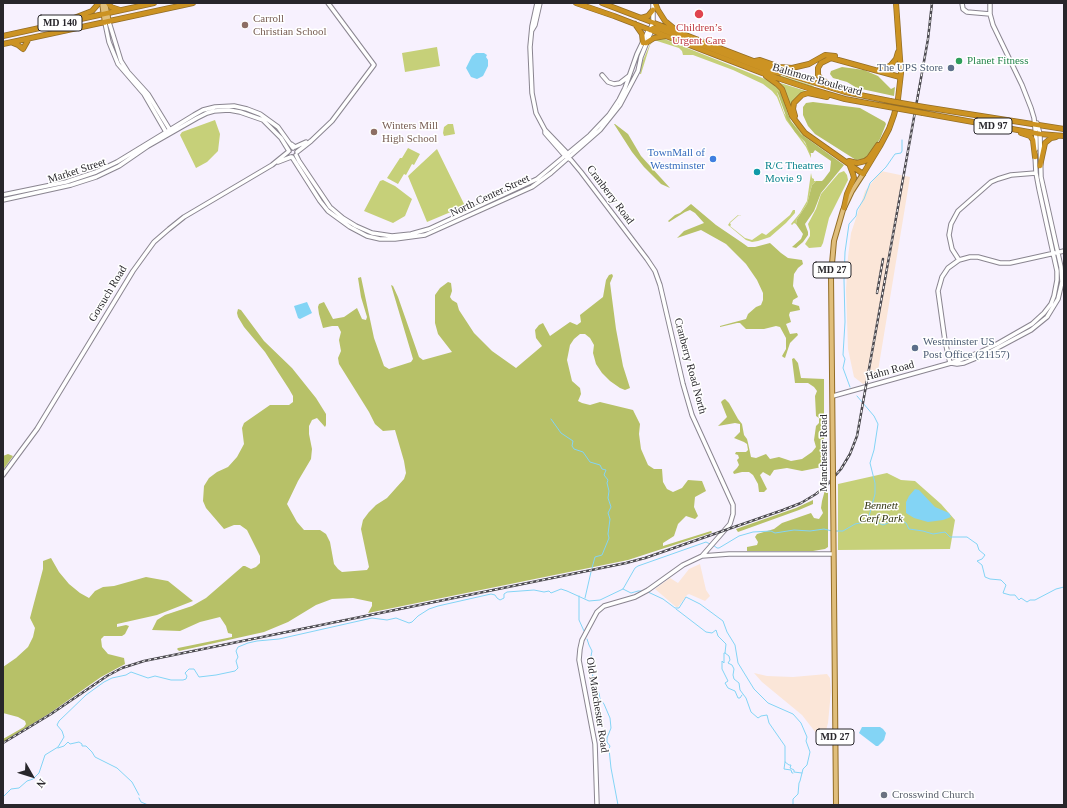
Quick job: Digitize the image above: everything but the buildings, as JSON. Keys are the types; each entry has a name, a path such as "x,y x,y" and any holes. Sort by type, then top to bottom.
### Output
{"highway":[{"path":"66,22 92,11 99,3"},
{"path":"108,3 114,8 121,10 153,3"},
{"path":"107,22 193,3"},
{"name":"Baltimore Boulevard","path":"576,3 762,73 851,101 1038,134 1064,136"},
{"name":"Baltimore Boulevard","path":"602,3 754,61 830,88 871,98 1064,129"},
{"path":"654,3 665,21 678,32"},
{"name":"MD 27","path":"896,3 901,75 898,95"},
{"name":"MD 140","path":"3,36 121,10"},
{"path":"641,18 648,16 653,10"},
{"name":"MD 140","path":"3,44 28,40 92,24 107,22"},
{"path":"635,24 642,34 644,43 654,38 665,36"},
{"path":"650,30 656,28 660,29 769,71 795,76"},
{"path":"3,31 11,34"},
{"path":"880,69 889,67 894,62 898,54 898,39"},
{"path":"11,43 24,49 28,40"},
{"path":"754,61 760,60 780,67 792,68 803,65 825,55 829,55 901,75"},
{"path":"871,98 825,83 818,75 819,66 827,59 835,59 887,73 901,75"},
{"path":"762,73 777,84 782,90 792,116 802,131 864,173"},
{"path":"887,73 897,81 898,95"},
{"path":"844,208 854,178 848,162 805,130 796,118 793,109 796,99 802,94 806,93 851,101"},
{"name":"Manchester Road","path":"864,173 889,129 894,115 898,95"},
{"path":"1010,128 1031,137 1035,157"},
{"path":"848,162 857,163 865,161 869,158 889,129"},
{"path":"1040,166 1045,143 1051,138 1064,136"}],"main road":[{"path":"102,3 107,22"},
{"path":"105,3 105,14"},
{"name":"Manchester Road","path":"836,805 832,255 836,231 844,208 852,191 864,173"}],"street":[{"path":"295,151 316,136 339,112 374,65 328,3"},
{"name":"Cranberry Road","path":"538,3 532,26 530,47 533,104 538,118 545,130 545,133 589,182 634,242"},
{"name":"North Center Street","path":"169,132 203,110 229,106 247,109 260,114 270,121 284,135 295,151 299,161 324,198 349,222 378,234 392,236 411,234 429,229 514,191 537,179 594,136 610,119 623,101 634,78 648,31 650,30 653,22 654,3"},
{"path":"962,3 963,9 967,12 990,14"},
{"path":"990,3 990,14 993,25 1022,85 1036,125 1041,177 1056,253"},
{"path":"107,22 121,61 128,72 148,94 169,132 207,113 229,110 246,113 259,118 278,133 284,140 288,152"},
{"name":"North Center Street","path":"288,152 320,201 328,211 340,221 367,236 395,240 425,235 532,187 543,180 594,132 609,115 622,96 633,64 644,43"},
{"path":"633,64 634,78"},
{"path":"602,75 608,82 614,84 620,83 630,75"},
{"name":"Market Street","path":"3,195 66,182 87,176 117,162 169,132"},
{"name":"Market Street","path":"3,200 71,185 96,177 118,166 169,132"},
{"path":"277,161 284,154 286,149 278,133"},
{"path":"1038,134 1035,157 1036,173 1056,253"},
{"path":"284,135 295,147 316,136"},
{"path":"295,151 306,142"},
{"name":"Gorsuch Road","path":"3,475 37,429 133,270 148,249 161,235 176,223 272,165 288,152 295,151"},
{"name":"Gorsuch Road","path":"272,165 291,157 295,151"},
{"path":"958,260 952,248 949,235 951,224 958,211 991,182 998,178 1011,175 1036,173"},
{"name":"Cranberry Road North","path":"634,242 650,262 658,277 688,400 700,434 731,500 733,510 731,519"},
{"path":"951,363 944,341 938,291 945,272 958,260 970,257 978,257 1000,263 1013,263 1064,251"},
{"name":"Hahn Road","path":"833,396 951,363 964,363 986,354 1031,330 1044,320 1054,302 1062,282 1061,267 1056,253"},
{"name":"Old Manchester Road","path":"702,556 727,527 731,519"},
{"name":"Old Manchester Road","path":"596,805 595,744 592,719 579,660 582,640 592,619 601,608 635,597 648,590 683,565 702,556 729,554 833,554"}],"shaded area":[{"path":"881,171 910,177 877,377 863,384 854,377 848,349 846,290 848,257 851,233 865,191"},
{"path":"700,564 706,590 710,596 705,601 689,594 678,607 676,607 655,589 670,578 678,583 689,569"},
{"path":"754,673 767,676 793,677 827,674 830,678 831,691 828,723 823,742 802,715 762,682"}],"green space":[{"path":"662,38 770,81 781,90 789,113 828,153 801,134 788,114 783,98 777,92 784,113 809,149 811,158 806,147 786,120 777,97 763,84 733,70 693,55 683,55 679,48 655,40"},
{"path":"652,42 640,74 641,65 650,44"},
{"path":"437,47 440,66 405,72 402,53"},
{"path":"725,55 770,72 814,86 813,88 779,77"},
{"path":"842,67 864,70 878,76 891,89 895,87 894,96 857,88 847,82 833,78 830,74 831,71"},
{"path":"777,82 806,91 795,99 792,112"},
{"path":"777,91 781,93 791,121 801,134 844,165 821,193 814,211 805,224 808,235 796,248 792,247 801,239 803,234 796,224 797,219 807,204 812,185 816,181 822,181 824,179 830,171 831,161 815,150 813,153 810,153 805,142 795,132 787,119"},
{"path":"813,102 860,108 885,122 886,124 880,139 872,151 864,159 856,160 815,134 808,126 803,115 803,107 806,103"},
{"path":"215,120 220,134 218,151 207,162 196,168 180,135 182,132"},
{"path":"448,124 453,124 455,134 444,136 444,127"},
{"path":"614,124 628,134 641,156 670,188 661,184 644,167 632,152"},
{"path":"408,148 420,154 414,165 412,164 406,175 404,174 398,184 387,178"},
{"path":"437,149 465,206 427,222 408,176"},
{"path":"844,171 848,180 829,218 823,243 821,247 809,248 805,244 810,236 808,224 816,209 821,194 839,173"},
{"path":"811,173 812,178 816,181 812,185 807,204 797,219 796,224 794,223 792,225 791,224 807,201"},
{"path":"383,180 395,186 412,199 405,216 393,223 364,211 380,181"},
{"path":"691,204 716,225 748,247 755,247 770,243 788,258 802,260 803,264 794,274 793,286 798,297 793,300 792,304 799,306 800,310 790,312 789,315 791,322 786,324 790,334 797,333 798,335 790,343 785,358 782,356 786,349 786,338 780,327 776,326 764,329 746,329 740,323 737,323 720,327 746,319 748,314 756,307 761,305 763,293 757,280 746,264 726,244 701,230 677,238 684,231 704,223 695,213 690,210 669,222 668,221"},
{"path":"793,210 795,210 795,213 786,223 770,237 752,242 746,240 728,225 730,222 739,215 730,223 730,226 745,238 752,240 762,233 766,235 790,215"},
{"path":"612,274 613,276 610,283 616,329 623,366 630,388 625,390 620,388 602,373 596,364 593,353 594,345 590,338 585,334 580,334 570,345 567,360 572,381 580,388 581,394 578,401 590,405 600,402 633,410 640,424 639,434 641,449 648,465 654,469 662,469 663,482 667,489 673,492 682,488 688,480 702,481 706,491 695,497 694,507 698,516 695,519 686,516 678,524 674,536 663,543 663,546 711,531 711,533 628,560 368,613 372,606 372,602 353,598 332,599 316,605 288,622 264,632 179,651 177,649 178,648 232,637 232,634 228,633 226,626 220,617 200,622 180,631 152,630 157,620 165,615 192,606 206,598 243,566 251,569 260,563 260,556 247,530 240,525 234,525 224,529 206,508 203,501 204,486 209,478 228,467 237,457 244,444 242,428 244,423 270,405 289,405 293,402 293,396 289,389 265,352 244,327 238,317 238,309 241,310 264,341 292,368 316,398 326,414 325,427 317,418 312,420 309,426 312,449 311,459 287,504 297,522 304,530 320,530 326,534 330,542 334,564 338,569 342,572 367,570 369,567 361,529 363,520 376,505 387,498 404,479 406,473 404,461 395,430 383,431 375,424 339,364 338,358 341,351 339,340 341,332 338,326 323,328 319,314 319,304 324,302 333,319 344,317 357,308 362,319 366,320 367,317 361,297 358,278 361,277 374,338 384,366 389,369 411,362 413,359 391,285 393,286 398,297 419,357 423,360 452,352 438,334 435,323 435,295 440,288 448,282 451,283 452,291 450,297 457,303 459,310 474,333 492,351 516,368 542,346 536,338 535,330 539,325 543,323 550,336 570,322 577,325 581,322 580,315 603,297 606,280 609,275"},
{"path":"794,358 798,363 801,378 824,379 824,446 822,467 802,471 787,468 774,470 770,476 763,472 760,475 767,489 764,492 759,492 758,484 753,475 749,472 734,474 733,472 739,465 737,460 739,458 738,455 735,454 736,452 746,452 748,450 747,444 734,438 740,432 740,424 735,423 718,426 727,417 721,402 725,399 729,403 742,424 751,457 756,458 766,454 770,459 779,457 791,461 802,459 816,447 814,440 816,426 819,423 819,418 816,416 815,396 817,391 808,383 795,383 792,359"},
{"path":"8,454 13,456 3,470 3,456"},
{"name":"Bennett Cerf Park","path":"887,473 901,480 915,481 941,504 955,520 950,549 838,550 838,484"},
{"path":"828,489 828,547 813,551 747,551 747,547 757,545 758,542 755,537 757,534 774,529 782,523 811,513 814,518 819,519 823,513 821,508 825,490"},
{"path":"813,500 813,504 799,510 738,532 736,529 796,508"},
{"path":"51,558 59,572 69,584 89,598 95,591 103,587 114,586 146,577 168,581 193,601 157,615 117,624 117,627 126,625 129,626 125,634 122,636 104,636 101,639 102,647 108,654 124,658 125,664 101,677 50,713 3,742 3,739 24,727 26,724 25,721 18,717 3,713 3,667 28,647 33,637 35,628 30,618 43,569 43,561"}],"water":[{"path":"476,53 484,53 487,55 486,57 488,60 488,66 483,76 477,79 471,77 466,68 472,56"},
{"path":"307,302 312,313 300,319 298,318 294,306"},
{"path":"915,489 919,490 935,507 949,513 951,517 943,520 928,522 914,518 906,513 906,502"},
{"path":"862,727 880,727 886,733 884,740 876,746 859,733"}],"waterway":[{"path":"850,387 843,368 845,359 843,355 845,322 845,252 849,224 856,216 857,210 864,199 870,183 886,167 895,154 901,153 902,140"},
{"path":"857,396 874,416 878,424 874,450 870,463 875,483 875,494 868,520"},
{"path":"551,419 561,433 573,441 572,446 574,449 583,452 590,462 600,465 602,469 606,470 604,475 608,480 608,498 611,507 608,513 610,519 608,534 609,538 602,555 595,557 592,568"},
{"path":"835,531 843,531 855,524 870,521 875,521 883,525 894,518 897,518 906,523 909,529 933,534 945,532 950,537 967,537 977,544 979,550 985,555 982,559 977,561 982,565 985,577 1001,580 1006,585 1003,593 1015,595 1019,600 1021,598 1027,602 1030,600 1035,600 1056,589 1064,587"},
{"path":"713,545 719,548 739,536 753,532 771,531 775,533 794,530 810,531 824,529 832,531"},
{"path":"3,797 11,789 19,788 39,773 45,755 58,747 64,737 62,731 57,725 59,721 86,695 112,678 126,675 131,672 148,678 155,676 171,680 183,680 186,679 187,676 185,673 189,669 194,669 199,677 235,671 238,668 236,661 238,657 236,651 238,647 248,643 279,639 372,618 387,620 396,618 409,623 429,609 491,594 495,595 500,600 504,598 504,594 507,592 534,590 544,592 549,591 551,593 561,589 589,601 600,600 623,589 635,568 638,566 706,542 710,544"},
{"path":"585,598 591,572"},
{"path":"623,589 631,593 645,591"},
{"path":"648,592 663,599 675,608 679,608 686,597 700,604 723,621 727,632 735,645 738,663 754,689 768,703 793,714 801,723 807,737 806,741 810,752 807,765 803,769 798,794 793,799 793,805"},
{"path":"579,596 579,620 584,631"},
{"path":"676,609 706,632 712,633 716,630 718,636 726,644 725,653 729,656 730,660 728,663 732,665 734,669 734,679 739,683 740,690 746,698 751,712 758,718 767,715 769,723 785,746 785,762 791,765 790,768 794,770 794,772 802,773"},
{"path":"587,639 592,651 591,656 594,658 592,683 599,693 600,699 604,704 610,718 611,728 607,742 610,746 611,768 618,805"},
{"path":"725,653 724,663 722,661 722,669 728,681 725,683 728,688 735,691 738,698 742,695"},
{"path":"58,748 64,746 68,742 70,744 79,742 82,746 86,746 95,757 117,768 132,782 139,795"},
{"path":"785,762 784,769 791,770 793,773"},
{"path":"139,798 141,802 148,805"}],"railway":[{"path":"3,743 51,714 107,676 122,668 144,661 626,563 645,558 783,510 801,503 816,494 828,484 841,469 850,454 857,436 928,39 932,3"},
{"path":"877,293 883,259"}],"place":[{"name":"Children’s Urgent Care","path":"699,14"},
{"name":"Carroll Christian School","path":"245,25"},
{"name":"Planet Fitness","path":"959,61"},
{"name":"The UPS Store","path":"951,68"},
{"name":"Winters Mill High School","path":"374,132"},
{"name":"TownMall of Westminster","path":"713,159"},
{"name":"R/C Theatres Movie 9","path":"757,172"},
{"name":"Westminster US Post Office (21157)","path":"915,348"},
{"name":"Crosswind Church","path":"884,795"}]}
